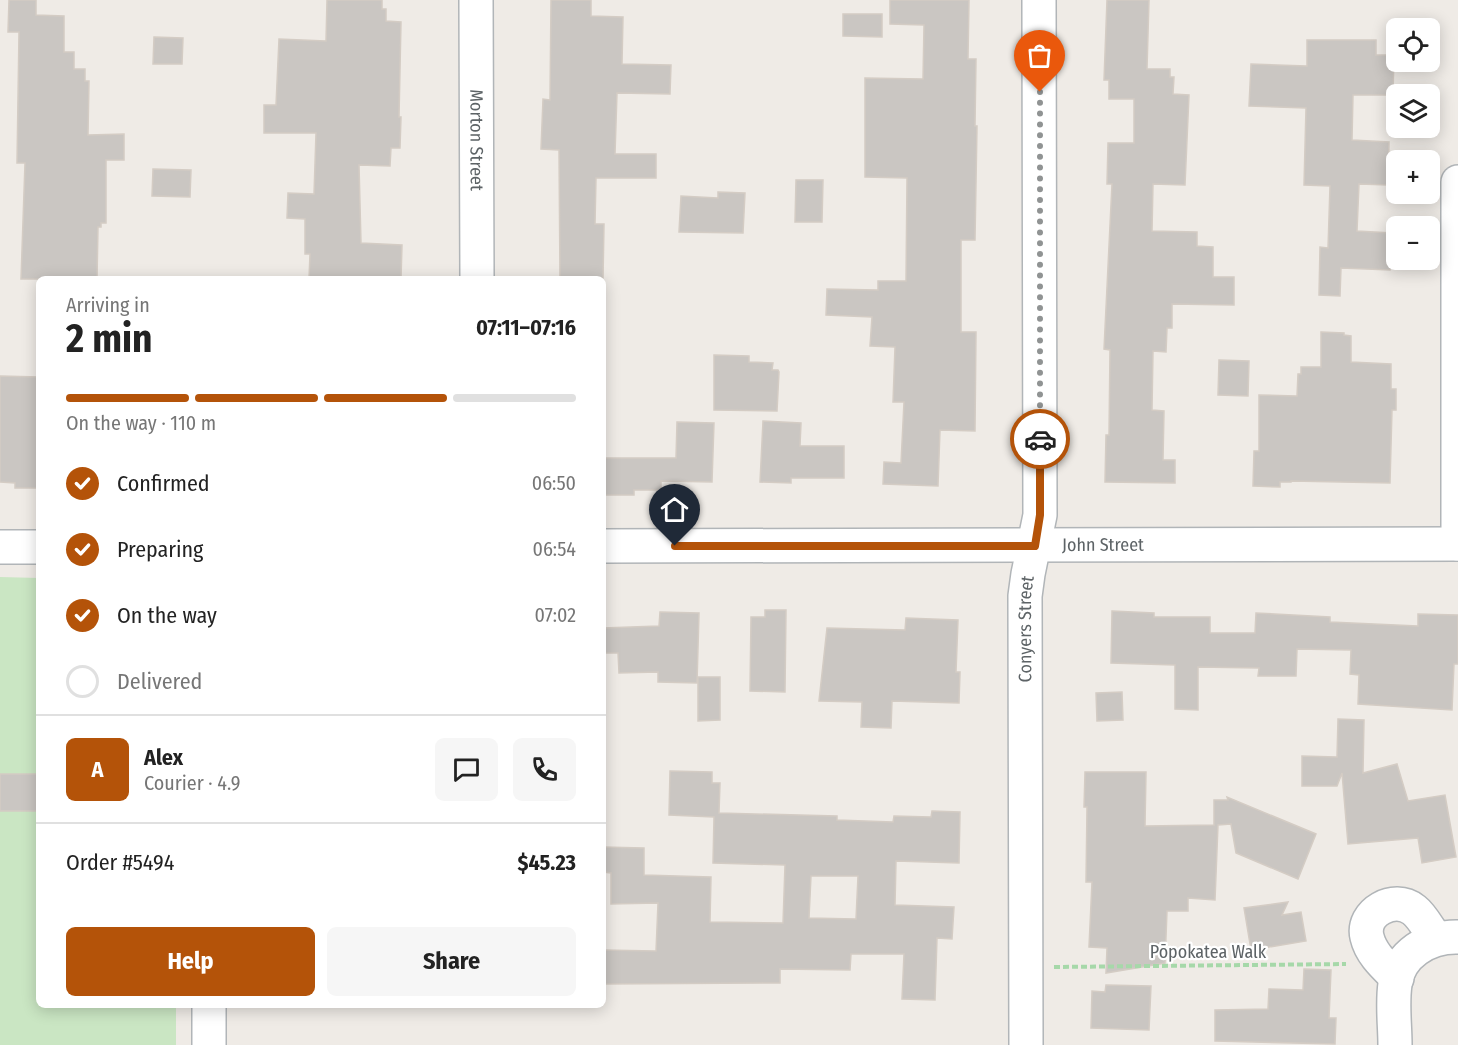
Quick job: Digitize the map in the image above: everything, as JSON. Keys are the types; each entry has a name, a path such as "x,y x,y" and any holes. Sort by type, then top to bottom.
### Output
{"street":[{"name":"Morton Street","path":"476,0 477,276"},
{"name":"Conyers Street","path":"1026,1045 1025,596 1040,515 1039,0"},
{"path":"1458,182 1458,544"},
{"name":"John Street","path":"606,546 1458,544"},
{"path":"0,547 36,547"},
{"path":"1397,978 1376,956 1366,935 1367,925 1377,911 1384,906 1396,904 1412,908 1447,938"},
{"path":"1395,1045 1395,983 1401,967 1413,951 1430,941 1447,938"},
{"path":"209,1008 209,1045"}],"path":[{"name":"Pōpokatea Walk","path":"1053,967 1351,964"}],"green space":[{"path":"0,577 36,578 36,1008 176,1008 176,1045 0,1045"}],"building":[{"path":"9,0 36,0 36,15 64,16 64,52 74,52 74,69 85,69 85,81 89,81 88,135 124,134 124,160 106,160 106,223 101,223 101,227 98,227 97,276 36,276 36,279 21,279 25,163 17,163 19,32 8,32"},
{"path":"327,0 382,0 382,9 386,9 386,21 401,22 400,148 391,148 390,166 359,165 361,243 402,245 401,276 309,276 310,254 305,254 305,219 287,218 288,193 314,194 316,133 264,133 264,105 276,105 279,39 326,41"},
{"path":"551,0 591,0 591,16 623,17 622,64 671,65 670,94 617,93 615,154 656,154 656,178 596,178 595,224 604,224 603,276 560,276 559,150 541,149 543,99 550,100"},
{"path":"890,0 969,0 968,59 976,59 975,240 961,240 961,332 976,332 975,431 940,430 938,486 883,484 884,462 901,463 904,402 893,402 895,347 870,346 872,317 826,315 827,289 878,290 878,281 906,281 907,178 865,177 865,78 923,79 924,25 890,24"},
{"path":"1107,0 1149,0 1147,69 1170,69 1170,77 1174,77 1173,94 1189,95 1185,185 1153,184 1152,231 1197,232 1197,246 1213,247 1213,277 1234,277 1234,305 1172,304 1172,328 1167,328 1166,352 1153,351 1152,410 1164,411 1163,460 1175,460 1175,483 1105,482 1106,435 1109,435 1110,350 1104,349 1112,184 1107,184 1108,143 1134,143 1134,99 1109,99 1109,80 1104,80"},
{"path":"843,14 882,14 882,37 843,36"},
{"path":"154,37 183,38 182,64 153,64"},
{"path":"1307,40 1376,40 1376,55 1386,55 1386,72 1394,72 1393,84 1386,84 1386,95 1353,95 1352,140 1389,142 1389,150 1386,150 1386,185 1359,184 1357,231 1386,233 1386,270 1341,268 1340,296 1319,295 1320,247 1328,248 1330,186 1304,185 1306,108 1249,106 1251,64 1307,66"},
{"path":"153,169 191,170 190,197 152,196"},
{"path":"796,180 823,180 822,222 795,222"},
{"path":"718,192 745,193 743,233 679,232 681,196 718,198"},
{"path":"1321,332 1344,333 1344,335 1351,336 1351,362 1391,364 1391,389 1396,389 1396,410 1392,410 1390,483 1291,481 1280,482 1280,487 1253,486 1254,451 1259,451 1259,395 1297,396 1298,374 1301,374 1301,367 1321,367"},
{"path":"714,355 749,356 749,362 773,363 772,370 779,372 777,411 714,410"},
{"path":"1219,360 1249,361 1248,396 1218,395"},
{"path":"0,376 36,377 36,488 15,488 15,483 0,482"},
{"path":"763,421 801,423 800,446 844,446 844,478 791,478 791,483 760,482"},
{"path":"677,422 714,423 712,482 661,481 661,490 634,490 634,495 606,495 606,458 676,458"},
{"path":"765,610 786,610 785,692 750,691 751,617 765,617"},
{"path":"1112,611 1154,613 1154,617 1210,617 1210,633 1255,633 1256,613 1330,617 1330,622 1418,626 1418,614 1458,615 1458,664 1454,664 1452,710 1358,704 1359,675 1350,674 1351,650 1297,649 1296,676 1258,676 1259,668 1198,667 1198,710 1175,709 1175,665 1111,663"},
{"path":"660,612 699,613 697,683 658,682 658,672 619,673 618,653 606,653 606,628 659,626"},
{"path":"906,618 958,620 956,672 960,672 959,703 892,701 891,728 861,727 862,702 819,701 827,628 905,630"},
{"path":"698,677 720,677 720,720 698,721"},
{"path":"1122,692 1123,720 1097,721 1096,693"},
{"path":"1338,719 1364,720 1363,773 1397,764 1408,801 1445,795 1456,857 1422,863 1418,838 1348,844 1342,773 1337,786 1302,786 1302,756 1337,757"},
{"path":"670,771 712,772 712,783 720,783 719,813 837,816 837,820 893,822 894,816 931,817 932,811 960,812 959,863 896,861 895,905 954,907 952,939 937,938 935,1000 902,999 904,954 851,954 850,970 780,969 780,983 606,984 606,950 656,951 658,903 611,904 611,873 606,872 606,847 644,848 644,875 711,877 710,922 783,923 785,865 713,863 714,817 669,815","holes":["811,876 858,876 856,919 809,918"]},
{"path":"1085,772 1146,772 1145,826 1214,825 1214,800 1228,800 1227,797 1316,834 1298,879 1236,853 1231,824 1218,825 1215,900 1188,898 1188,911 1167,911 1165,963 1106,973 1107,948 1089,947 1092,882 1086,882"},
{"path":"0,774 36,774 36,811 0,811"},
{"path":"1288,902 1282,915 1301,912 1306,941 1251,950 1244,908"},
{"path":"1304,969 1331,970 1329,1018 1336,1018 1335,1044 1215,1041 1215,1010 1268,1009 1269,989 1303,990"},
{"path":"1106,985 1151,986 1149,1030 1091,1028 1092,991 1105,992"}],"way so far":[{"path":"1040,92 1040,439"}],"route":[{"path":"675,546 1035,546 1040,515 1040,439"}]}
